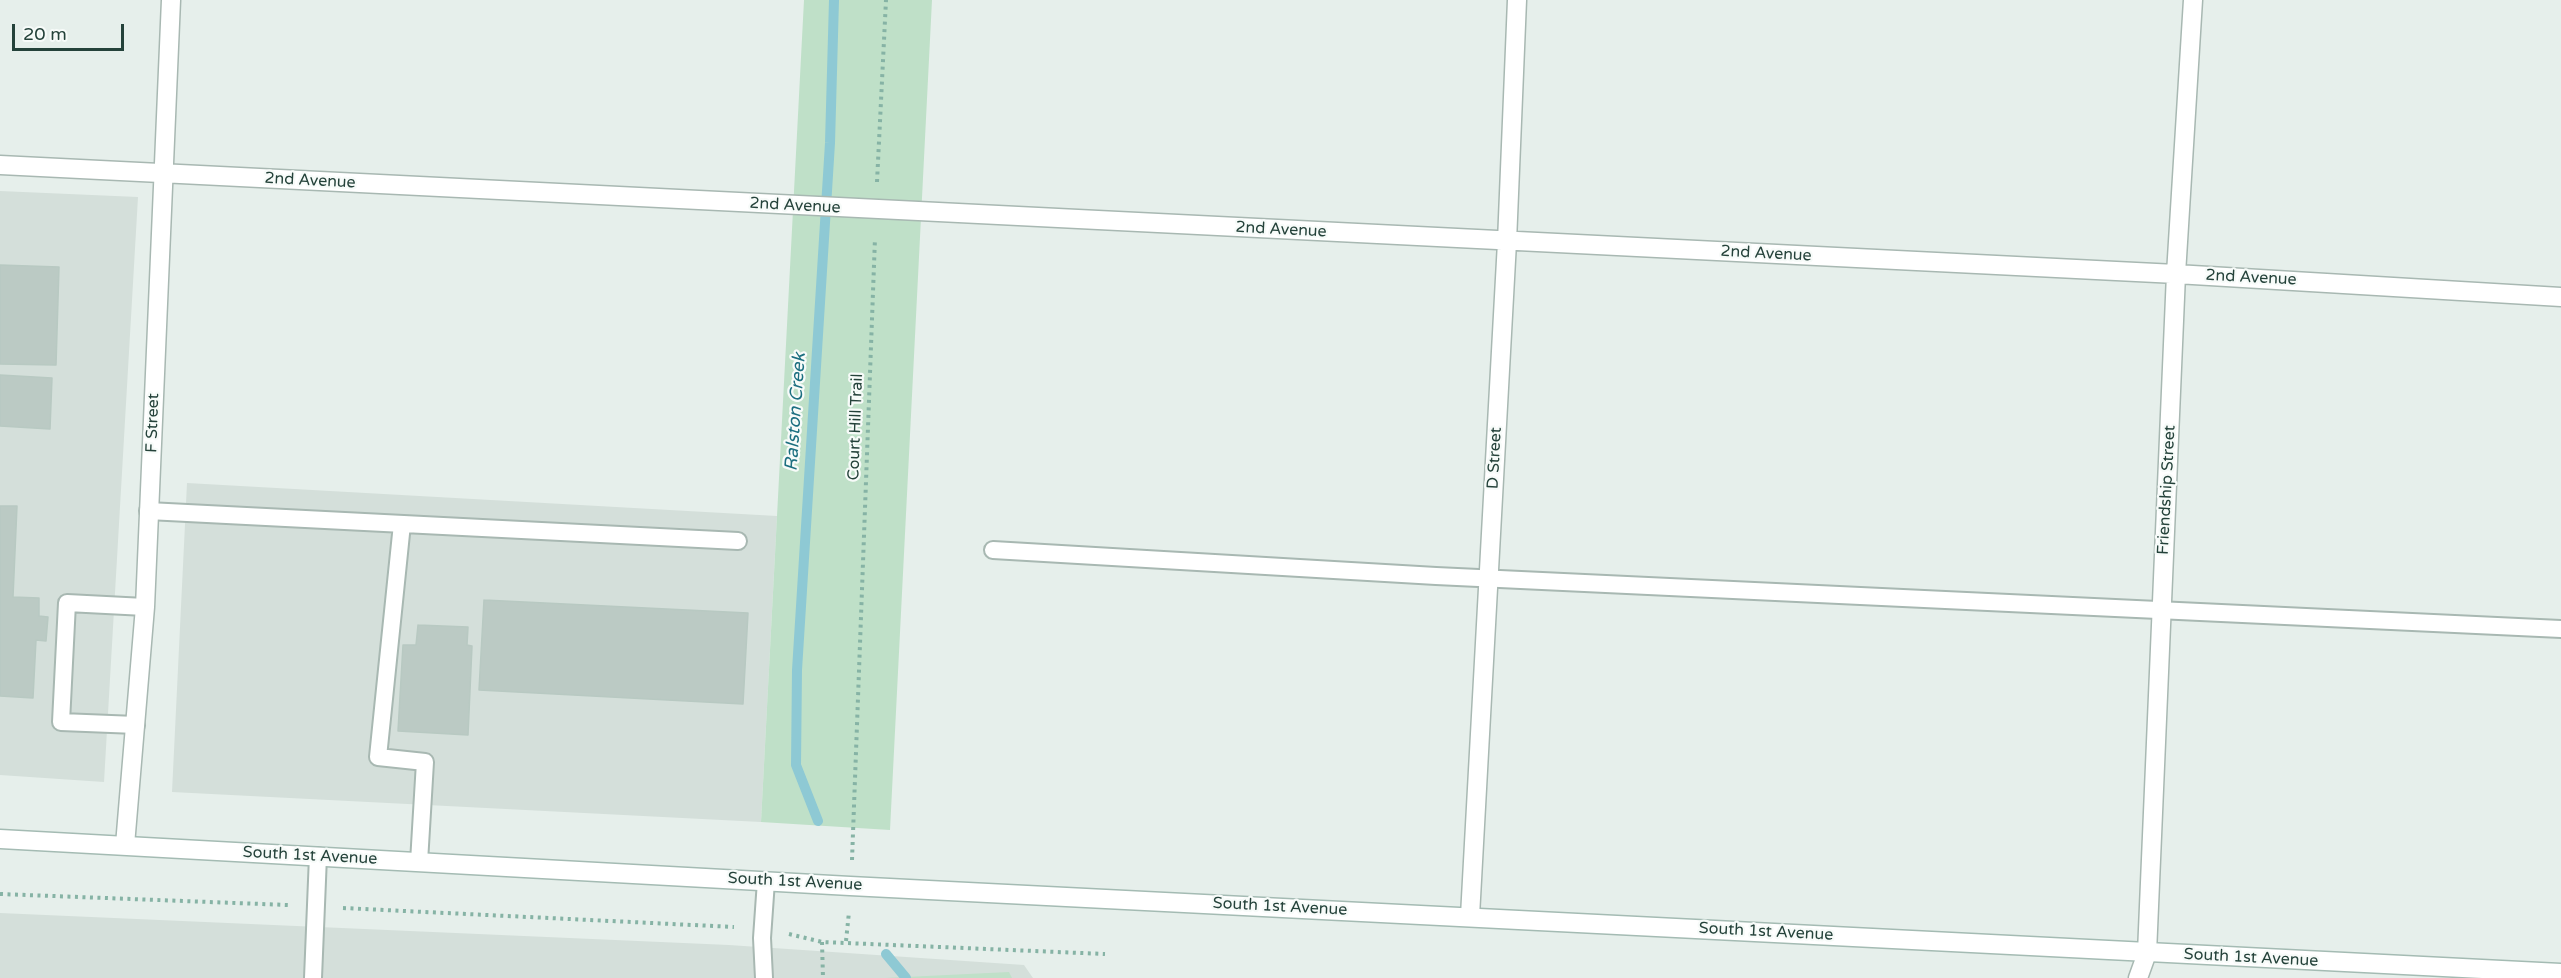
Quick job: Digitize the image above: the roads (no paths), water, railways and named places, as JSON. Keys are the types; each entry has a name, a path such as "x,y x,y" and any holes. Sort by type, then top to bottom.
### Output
{"street":[{"name":"F Street","path":"125,845 145,607 171,0"},
{"name":"D Street","path":"1470,916 1507,242 1517,0"},
{"name":"Friendship Street","path":"2138,978 2147,953 2176,274 2193,0"},
{"name":"2nd Avenue","path":"0,165 2176,274 2561,297"},
{"name":"South 1st Avenue","path":"0,839 766,881 2561,973"}],"lane":[{"path":"148,510 738,541"},
{"path":"402,524 378,757 425,762 419,862"},
{"path":"993,550 1488,578 2561,629"},
{"path":"136,726 61,722 67,603 145,607"},
{"path":"313,978 318,856"},
{"path":"765,978 763,928 766,881"}],"waterway":[{"name":"Ralston Creek","path":"818,821 796,765 797,670 830,143 834,0"},
{"name":"Ralston Creek","path":"886,954 906,978"}]}
